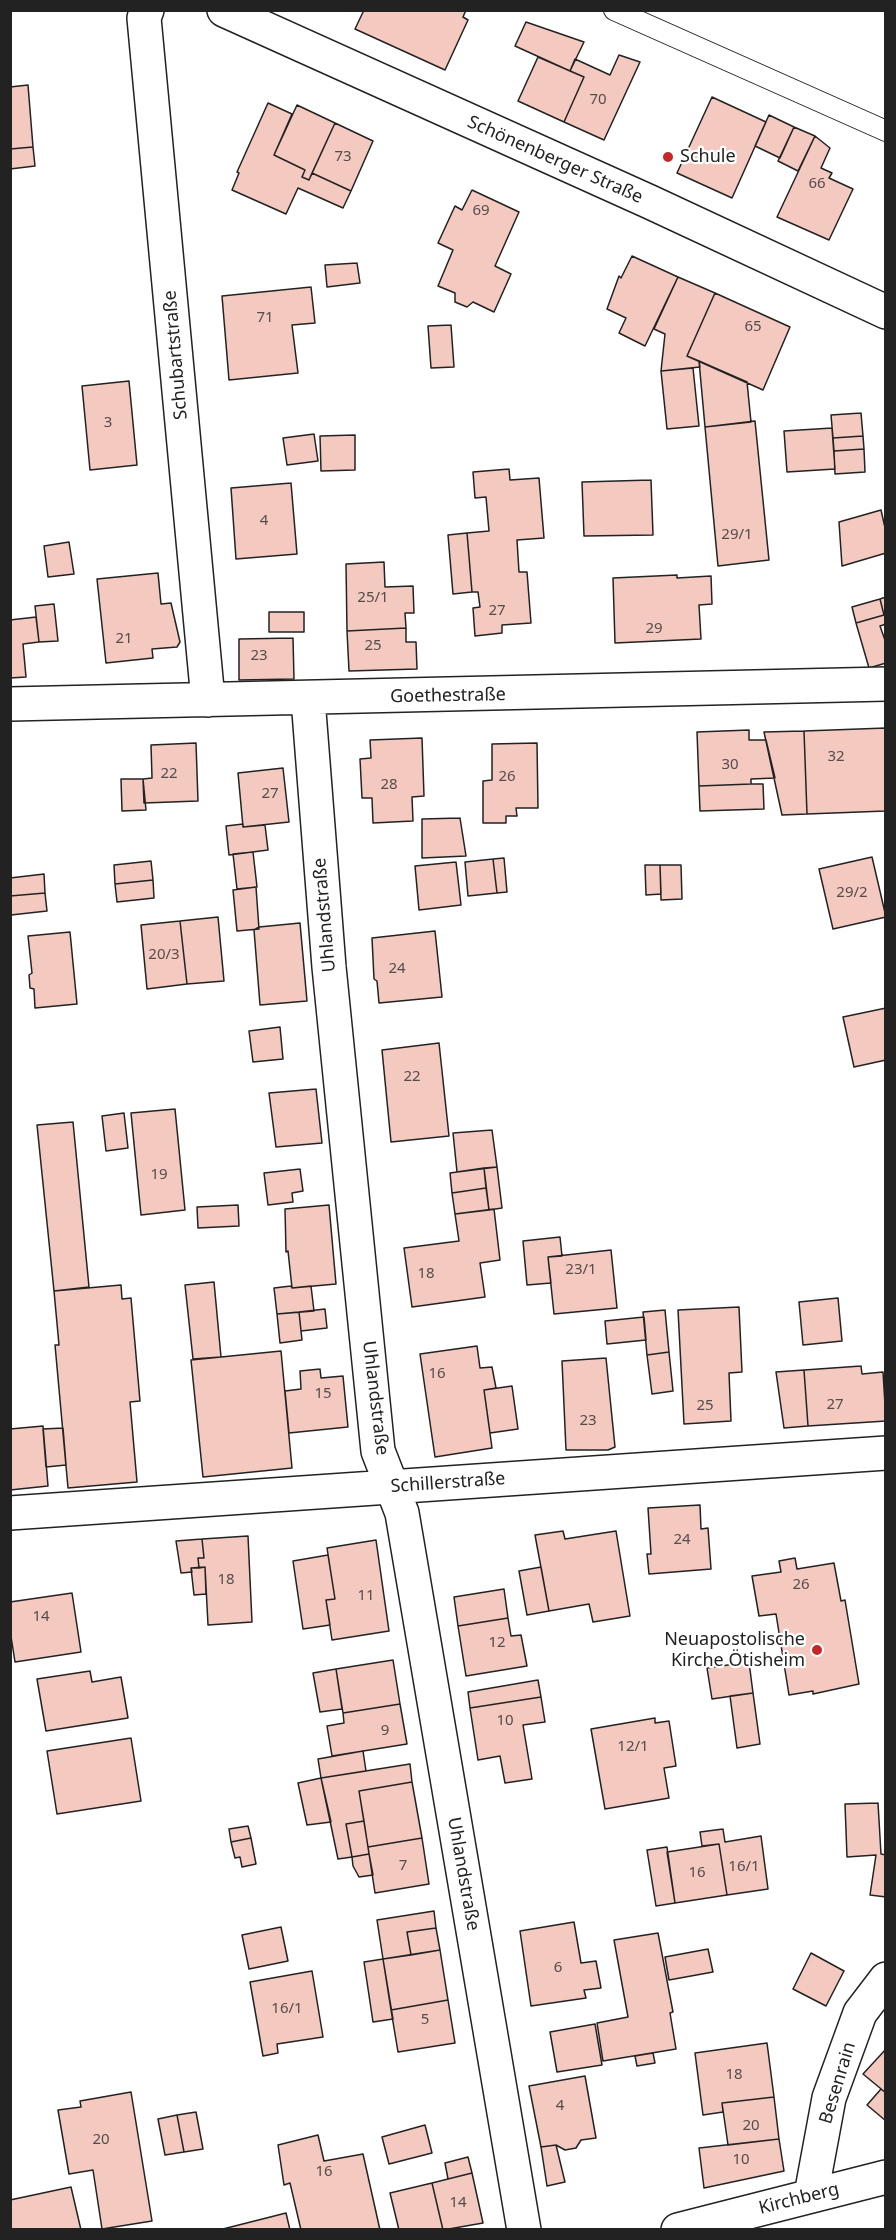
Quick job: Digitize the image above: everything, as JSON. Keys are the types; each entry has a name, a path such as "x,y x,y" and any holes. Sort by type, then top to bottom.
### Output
{"street":[{"name":"Schubartstraße","path":"147,10 144,18 208,700"},
{"name":"Schönenberger Straße","path":"224,10 650,202 885,312"},
{"name":"Goethestraße","path":"10,704 308,699 885,684"},
{"name":"Uhlandstraße","path":"308,699 329,968 378,1451 402,1513 524,2229"},
{"name":"Schillerstraße","path":"10,1512 885,1453"},
{"name":"Besenrain","path":"811,2195 829,2098 860,2013 885,1980"},
{"name":"Kirchberg","path":"689,2228 885,2177"}],"lane":[{"path":"614,10 885,131"}],"building":[{"path":"364,10 466,10 463,17 468,20 445,70 355,29"},
{"path":"526,22 584,42 570,71 515,46"},
{"path":"619,55 640,62 604,140 564,122 584,77 570,71 575,59 610,75"},
{"path":"538,57 584,77 564,122 518,101"},
{"path":"28,85 33,147 10,149 10,87"},
{"path":"712,97 766,122 732,198 677,173"},
{"path":"268,103 292,114 274,155 305,170 302,177 309,180 312,173 351,191 343,208 298,188 286,214 232,190 239,173 237,172"},
{"path":"297,105 335,123 309,180 302,177 305,170 274,155"},
{"path":"769,115 794,127 780,158 755,146"},
{"path":"335,123 373,141 351,191 312,173"},
{"path":"794,127 815,136 798,171 778,161"},
{"path":"815,136 830,148 821,168 832,173 829,178 853,189 829,240 777,217"},
{"path":"33,147 35,166 10,169 10,149"},
{"path":"472,190 519,212 495,266 511,274 494,312 473,302 467,307 455,302 455,293 438,286 453,250 438,243 455,206 462,210"},
{"path":"632,256 678,277 645,346 619,333 626,318 607,309 619,276 621,278"},
{"path":"357,263 360,283 327,287 325,265"},
{"path":"678,277 715,293 687,356 699,361 700,367 661,371 665,334 654,329"},
{"path":"311,287 315,323 292,325 298,373 229,380 222,296"},
{"path":"715,293 790,327 763,390 687,356"},
{"path":"451,325 454,367 431,368 428,326"},
{"path":"699,361 747,382 751,422 705,427"},
{"path":"693,368 699,426 667,429 661,371"},
{"path":"129,381 137,465 90,470 82,386"},
{"path":"861,413 863,436 833,438 831,415"},
{"path":"755,421 769,560 718,566 705,427"},
{"path":"832,428 835,469 787,472 784,431"},
{"path":"314,434 318,461 287,465 283,438"},
{"path":"355,435 355,470 321,471 320,436"},
{"path":"863,436 864,449 834,451 833,438"},
{"path":"864,449 865,472 835,474 834,451"},
{"path":"509,469 510,480 539,478 544,538 517,540 519,572 527,572 531,623 502,625 502,633 475,636 473,608 480,607 478,592 472,592 467,533 489,531 486,497 475,498 473,472"},
{"path":"651,480 653,535 584,536 582,482"},
{"path":"291,483 297,554 236,559 231,488"},
{"path":"881,510 886,532 886,553 842,566 839,522"},
{"path":"467,533 472,592 453,594 448,535"},
{"path":"69,542 74,574 48,577 44,546"},
{"path":"384,562 385,587 413,586 414,613 405,613 406,628 347,631 346,564"},
{"path":"158,573 161,604 171,603 180,642 177,647 152,649 153,658 106,663 97,579"},
{"path":"677,575 677,578 711,576 712,604 699,605 701,639 615,643 613,578"},
{"path":"886,597 886,624 880,626 886,643 886,663 869,668 856,623 884,615 880,599"},
{"path":"880,599 884,615 856,623 852,607"},
{"path":"54,604 58,641 39,642 35,606"},
{"path":"269,612 304,612 304,632 269,632"},
{"path":"36,617 39,642 23,644 26,677 10,678 10,620"},
{"path":"406,628 406,642 416,642 417,669 349,671 347,631"},
{"path":"293,638 294,679 239,680 239,639"},
{"path":"886,728 886,811 807,814 804,731"},
{"path":"749,730 749,740 766,740 775,778 751,779 751,784 699,786 697,732"},
{"path":"804,731 807,814 782,815 764,732"},
{"path":"422,738 424,796 412,797 413,821 373,823 372,798 362,798 360,759 371,758 370,740"},
{"path":"196,743 198,801 144,803 143,779 152,778 151,745"},
{"path":"537,743 538,808 516,808 517,816 506,816 506,823 483,823 483,781 492,780 492,744"},
{"path":"283,768 289,822 243,827 238,773"},
{"path":"121,779 143,779 146,810 122,811"},
{"path":"763,784 764,809 700,811 699,786"},
{"path":"460,818 466,856 422,858 422,819"},
{"path":"243,824 243,827 265,825 268,850 229,855 226,826"},
{"path":"253,852 257,887 237,889 233,854"},
{"path":"872,857 886,917 833,929 819,869"},
{"path":"504,858 507,892 497,893 493,859"},
{"path":"493,859 497,893 468,896 465,862"},
{"path":"151,861 153,880 115,884 114,865"},
{"path":"456,862 461,905 419,910 415,866"},
{"path":"645,865 660,865 661,894 646,895"},
{"path":"660,865 681,865 682,899 661,900"},
{"path":"44,874 45,893 10,896 10,878"},
{"path":"153,880 154,898 117,902 115,884"},
{"path":"256,887 259,929 237,931 233,890"},
{"path":"45,893 47,911 11,915 10,896"},
{"path":"218,917 224,981 187,984 180,921"},
{"path":"180,921 187,984 147,989 141,925"},
{"path":"300,923 307,1001 260,1005 254,930 259,927"},
{"path":"435,931 442,997 379,1003 377,981 374,979 372,938"},
{"path":"70,932 77,1004 35,1008 34,989 30,988 29,975 32,973 28,936"},
{"path":"886,1008 886,1060 854,1067 843,1017"},
{"path":"280,1027 283,1059 253,1062 249,1031"},
{"path":"439,1043 449,1136 391,1142 382,1050"},
{"path":"316,1089 322,1143 276,1147 269,1093"},
{"path":"175,1109 185,1210 141,1215 131,1113"},
{"path":"124,1113 128,1148 106,1151 102,1116"},
{"path":"73,1122 89,1287 54,1291 37,1125"},
{"path":"492,1130 497,1167 457,1172 453,1133"},
{"path":"497,1167 502,1208 489,1210 484,1168"},
{"path":"484,1168 486,1188 452,1193 450,1173"},
{"path":"300,1169 303,1191 292,1193 293,1202 268,1205 264,1173"},
{"path":"486,1188 489,1210 455,1214 452,1193"},
{"path":"238,1205 239,1226 198,1228 197,1207"},
{"path":"329,1205 336,1284 292,1288 288,1251 286,1252 285,1209"},
{"path":"494,1209 500,1260 480,1263 485,1297 412,1307 404,1248 459,1241 455,1214"},
{"path":"560,1237 562,1256 548,1257 551,1283 527,1285 523,1241"},
{"path":"611,1250 617,1308 554,1314 548,1257"},
{"path":"214,1282 221,1357 193,1359 185,1285"},
{"path":"121,1285 122,1299 131,1298 140,1401 130,1402 137,1482 68,1488 55,1345 59,1345 54,1291"},
{"path":"291,1286 292,1288 311,1286 314,1311 277,1314 274,1288"},
{"path":"838,1298 842,1341 803,1345 799,1302"},
{"path":"739,1307 742,1372 729,1373 731,1421 684,1424 678,1310"},
{"path":"325,1309 327,1328 301,1331 299,1312"},
{"path":"665,1310 669,1352 647,1355 643,1312"},
{"path":"299,1312 302,1340 280,1343 277,1314"},
{"path":"644,1317 646,1340 607,1344 605,1321"},
{"path":"477,1346 480,1368 492,1367 496,1388 484,1390 492,1448 435,1457 420,1354"},
{"path":"281,1351 292,1468 203,1477 191,1360"},
{"path":"669,1352 673,1391 652,1394 647,1355"},
{"path":"606,1358 615,1447 608,1450 566,1450 562,1361"},
{"path":"861,1366 862,1374 883,1372 886,1421 808,1426 804,1370"},
{"path":"320,1369 321,1378 343,1376 348,1427 289,1433 285,1391 301,1389 300,1371"},
{"path":"804,1370 808,1426 784,1428 776,1372"},
{"path":"512,1386 518,1429 490,1433 484,1390"},
{"path":"43,1426 48,1486 10,1490 10,1429"},
{"path":"63,1428 66,1465 46,1467 43,1429"},
{"path":"700,1505 701,1529 708,1528 711,1569 649,1574 647,1554 651,1554 648,1508"},
{"path":"563,1531 565,1539 616,1531 630,1616 593,1622 589,1604 549,1611 535,1535"},
{"path":"248,1536 252,1622 208,1625 205,1567 199,1568 198,1558 204,1558 202,1539"},
{"path":"202,1539 204,1558 198,1558 199,1568 191,1568 192,1572 181,1573 176,1541"},
{"path":"376,1540 389,1631 332,1640 326,1600 335,1599 327,1548"},
{"path":"328,1555 335,1599 326,1600 330,1625 303,1629 293,1561"},
{"name":"Neuapostolische Kirche Ötisheim","path":"795,1558 797,1569 834,1563 841,1601 845,1600 859,1684 813,1694 813,1691 789,1695 776,1614 759,1616 752,1576 781,1572 779,1561"},
{"path":"205,1567 206,1594 194,1595 191,1568"},
{"path":"541,1567 549,1611 527,1615 519,1571"},
{"path":"504,1589 508,1618 458,1626 454,1597"},
{"path":"72,1593 81,1652 15,1662 10,1630 10,1602"},
{"path":"508,1618 511,1636 521,1635 527,1666 466,1676 458,1626"},
{"path":"393,1660 400,1704 343,1713 336,1669"},
{"path":"749,1662 753,1693 712,1699 707,1668"},
{"path":"336,1669 342,1709 320,1712 313,1673"},
{"path":"90,1671 92,1682 121,1677 128,1718 46,1731 37,1679"},
{"path":"538,1680 541,1697 470,1708 468,1692"},
{"path":"753,1693 760,1744 737,1748 730,1696"},
{"path":"541,1697 545,1722 523,1725 532,1779 505,1783 500,1756 478,1760 470,1708"},
{"path":"400,1704 407,1744 332,1756 327,1726 344,1723 343,1713"},
{"path":"655,1718 655,1723 669,1721 676,1766 664,1768 669,1798 605,1809 591,1729"},
{"path":"131,1738 141,1801 57,1814 47,1751"},
{"path":"363,1751 366,1771 321,1778 318,1759"},
{"path":"410,1764 412,1782 359,1791 364,1821 346,1824 352,1857 338,1859 321,1778"},
{"path":"321,1778 331,1822 307,1825 298,1783"},
{"path":"412,1782 422,1838 368,1847 359,1791"},
{"path":"878,1803 881,1854 886,1855 886,1897 870,1895 876,1855 847,1857 845,1804"},
{"path":"364,1821 369,1854 352,1857 346,1824"},
{"path":"248,1826 251,1838 231,1842 229,1829"},
{"path":"723,1829 725,1842 761,1836 768,1889 727,1895 719,1844 702,1846 700,1832"},
{"path":"251,1838 256,1864 242,1867 240,1857 235,1858 231,1842"},
{"path":"422,1838 429,1884 375,1893 368,1847"},
{"path":"719,1844 727,1895 675,1903 667,1852"},
{"path":"667,1847 675,1903 656,1906 647,1850"},
{"path":"369,1854 373,1875 359,1877 353,1866 352,1857"},
{"path":"434,1911 436,1928 407,1932 411,1955 383,1959 377,1920"},
{"path":"574,1922 581,1963 596,1961 601,1988 584,1990 586,1998 531,2006 520,1931"},
{"path":"281,1927 288,1961 249,1969 242,1935"},
{"path":"436,1928 440,1950 411,1955 407,1932"},
{"path":"658,1933 673,2012 670,2013 676,2049 603,2061 597,2023 628,2017 614,1940"},
{"path":"708,1949 713,1972 669,1980 665,1957"},
{"path":"440,1950 448,2000 391,2010 383,1959"},
{"path":"811,1953 844,1971 826,2006 793,1989"},
{"path":"383,1959 393,2019 373,2022 364,1962"},
{"path":"312,1971 323,2037 277,2044 278,2053 263,2056 250,1982"},
{"path":"448,2000 455,2043 398,2052 391,2010"},
{"path":"595,2024 602,2065 557,2072 550,2032"},
{"path":"767,2043 774,2097 722,2103 723,2112 703,2115 695,2053"},
{"path":"886,2049 886,2093 863,2074"},
{"path":"653,2053 655,2063 637,2066 635,2056"},
{"path":"585,2076 596,2138 581,2140 576,2148 565,2150 556,2145 541,2147 529,2086"},
{"path":"881,2089 886,2093 886,2121 867,2105"},
{"path":"131,2092 152,2221 102,2229 93,2170 69,2174 58,2110 81,2107 80,2101"},
{"path":"774,2097 779,2139 728,2145 722,2103"},
{"path":"196,2112 203,2149 184,2152 177,2115"},
{"path":"177,2115 184,2152 165,2155 158,2119"},
{"path":"425,2125 432,2153 389,2164 382,2137"},
{"path":"318,2135 324,2161 363,2154 380,2230 301,2230 290,2183 284,2185 278,2145"},
{"path":"779,2139 784,2171 704,2188 699,2148"},
{"path":"556,2145 565,2182 547,2186 541,2147"},
{"path":"468,2157 472,2173 448,2179 445,2163"},
{"path":"472,2173 483,2223 443,2230 432,2183"},
{"path":"432,2183 443,2230 399,2230 390,2193"},
{"path":"71,2187 81,2230 10,2230 10,2200"},
{"path":"286,2213 290,2230 219,2230"}],"place":[{"name":"Schule","path":"668,157"},
{"name":"Neuapostolische Kirche Ötisheim","path":"817,1650"}]}
